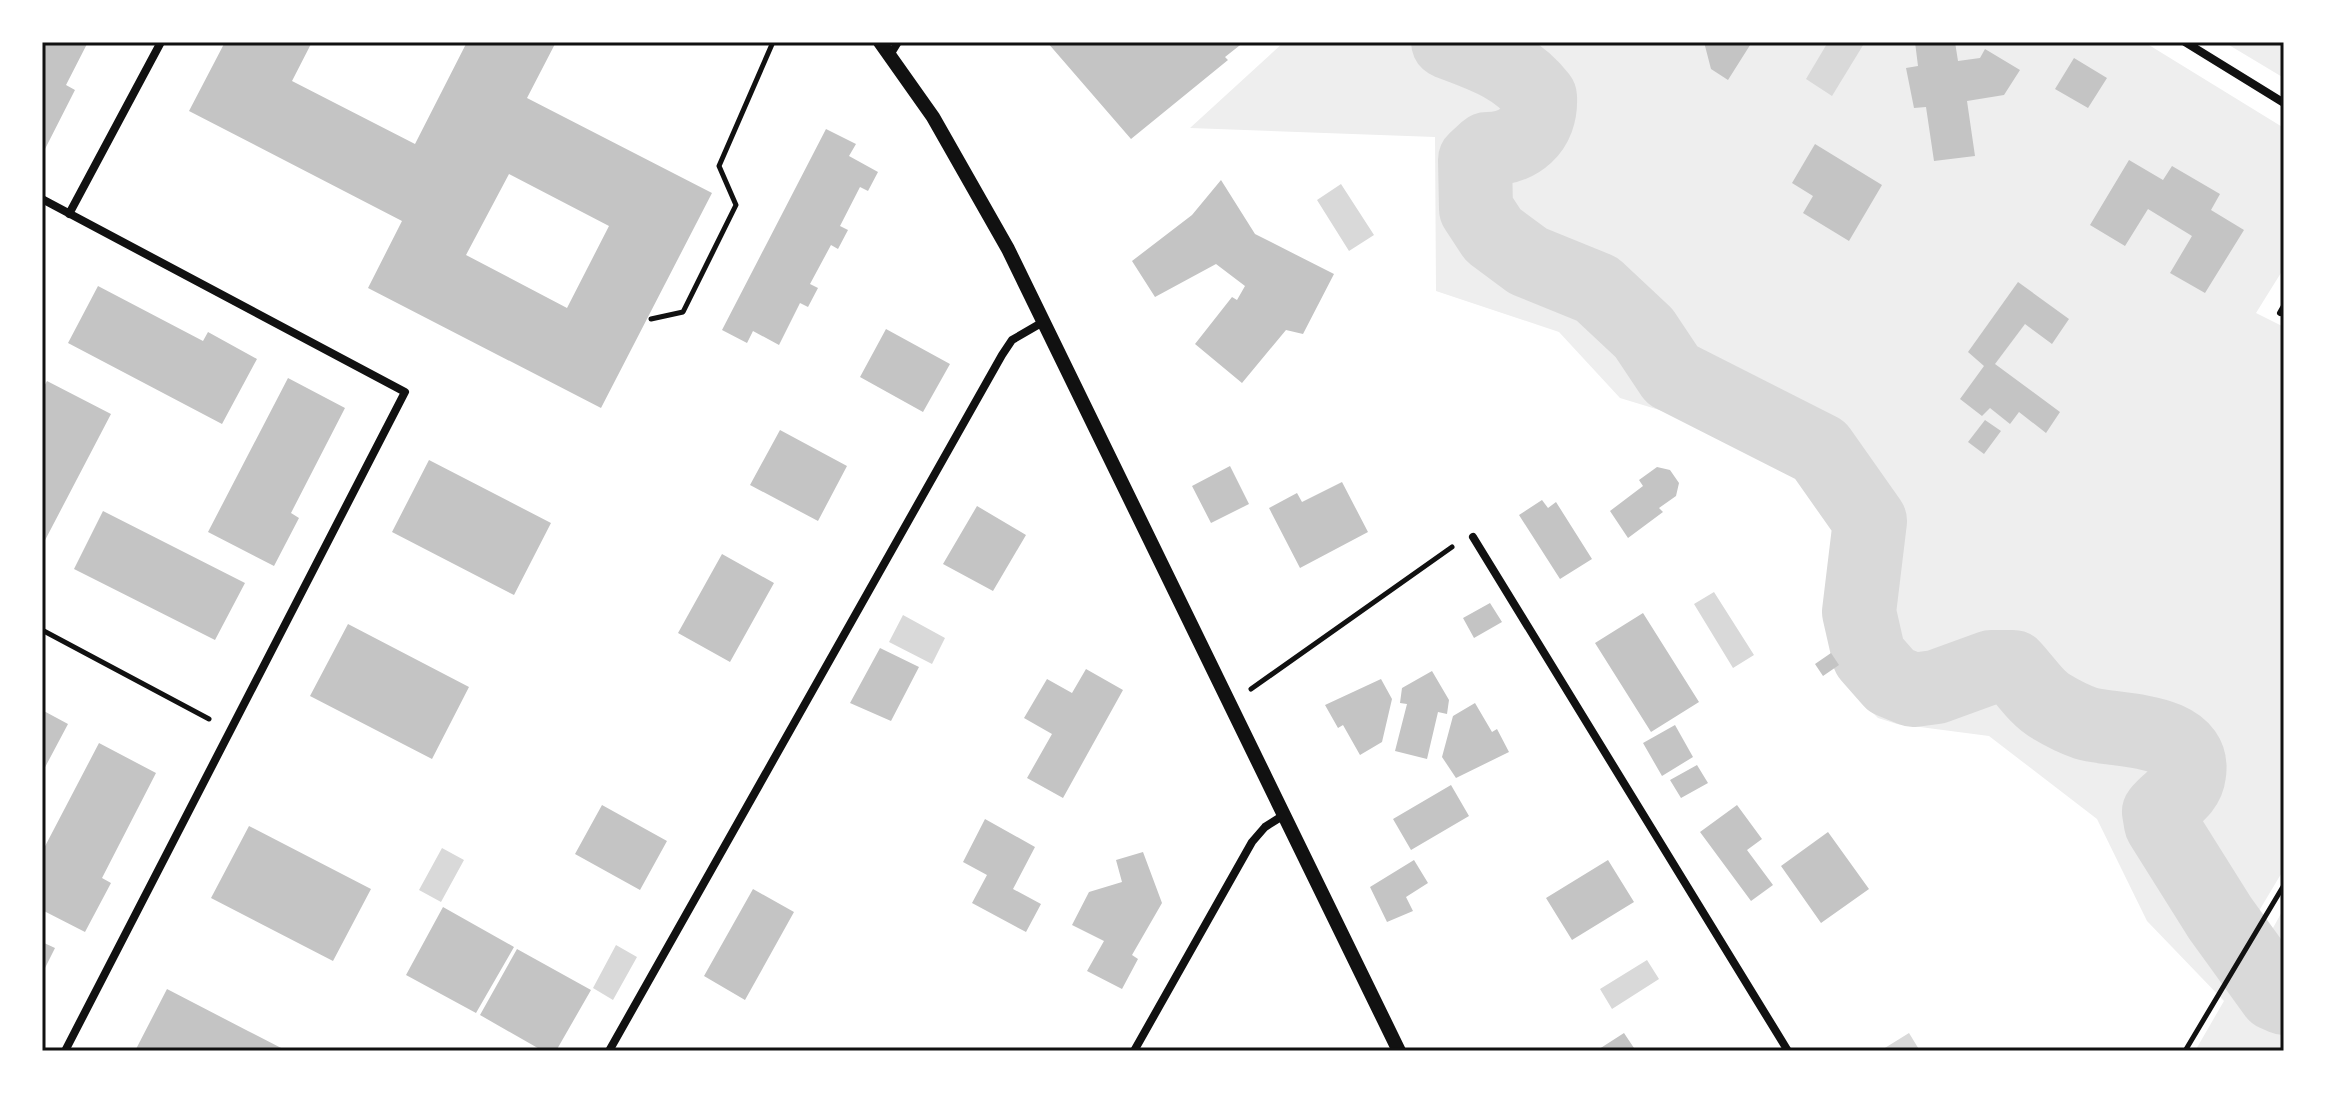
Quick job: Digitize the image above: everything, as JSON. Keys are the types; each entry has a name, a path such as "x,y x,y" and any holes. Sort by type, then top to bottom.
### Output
{"street":[{"path":"69,214 161,42"},
{"path":"880,42 894,49 964,169 1043,322 1399,1051"},
{"path":"2185,42 2284,103"},
{"path":"42,199 405,392 65,1051"},
{"path":"609,1051 988,377 1012,340 1043,322"},
{"path":"1473,537 1788,1051"},
{"path":"1134,1051 1252,842 1265,827 1285,814"}],"path":[{"path":"651,319 683,312 736,205 719,166 773,42"},
{"path":"1230,703 1450,548 1473,537"},
{"path":"42,630 231,730"},
{"path":"2185,1051 2284,885"}],"shaded area":[{"path":"1284,42 2144,42 2284,128 2284,268 2256,313 2284,327 2284,869 2247,931 2262,948 2284,908 2284,1051 2195,1051 2224,1001 2147,921 2097,819 1989,736 1897,724 1878,718 1863,703 1847,679 1855,556 1807,461 1771,444 1620,398 1559,332 1436,291 1435,137 1190,128"},
{"path":"1828,42 1865,42 1832,96 1806,79"},
{"path":"2224,42 2284,42 2284,78"},
{"path":"1341,184 1374,235 1349,251 1317,200"},
{"path":"1714,592 1754,655 1733,668 1694,604"},
{"path":"903,615 945,638 932,664 889,642"},
{"path":"442,848 464,860 441,902 419,890"},
{"path":"616,945 637,957 613,1000 593,988"},
{"path":"1647,960 1659,979 1612,1009 1600,989"},
{"path":"1909,1033 1920,1051 1880,1051"}],"building":[{"path":"42,42 88,42 66,85 75,90 45,149"},
{"path":"225,42 312,42 292,81 415,144 467,42 556,42 527,98 712,193 601,408 368,288 402,221 189,111","holes":["509,174 609,226 567,308 466,255"]},
{"path":"1047,42 1244,42 1225,57 1228,60 1131,139"},
{"path":"1704,42 1752,42 1728,80 1711,69"},
{"path":"1915,42 1955,42 1958,61 1980,58 1985,49 2020,70 2004,95 1967,101 1975,156 1934,161 1926,107 1914,108 1906,68 1918,66"},
{"path":"2074,58 2107,78 2088,108 2055,89"},
{"path":"826,129 856,144 849,156 878,172 868,191 860,187 840,226 848,230 838,249 831,245 810,284 818,288 808,307 800,303 779,345 753,331 747,343 722,330"},
{"path":"1815,144 1882,185 1849,241 1803,213 1813,196 1792,183"},
{"path":"2129,160 2163,180 2172,166 2220,194 2211,210 2244,230 2205,293 2170,273 2192,236 2148,209 2125,246 2090,225"},
{"path":"1221,180 1255,234 1334,274 1303,334 1286,330 1242,383 1195,344 1232,297 1237,300 1245,286 1216,264 1155,297 1132,261 1192,215"},
{"path":"2018,282 2069,319 2052,344 2025,324 1995,364 2060,412 2046,433 2019,412 2010,424 1990,408 1982,416 1960,399 1984,366 1968,352"},
{"path":"98,286 203,341 208,332 257,359 222,424 68,343"},
{"path":"886,329 950,364 923,412 860,377"},
{"path":"288,378 345,408 291,513 299,518 274,566 208,532"},
{"path":"47,381 111,414 42,546 42,390"},
{"path":"1985,420 2001,431 1984,454 1968,442"},
{"path":"780,430 847,466 818,521 750,485"},
{"path":"429,460 551,523 514,595 392,532"},
{"path":"1230,466 1249,504 1211,523 1192,486"},
{"path":"1657,467 1670,470 1679,483 1676,496 1659,508 1663,512 1628,538 1610,511 1643,486 1639,480"},
{"path":"1342,482 1368,532 1300,568 1269,508 1297,493 1302,502"},
{"path":"1542,500 1548,508 1556,502 1592,559 1560,579 1519,515"},
{"path":"977,506 1026,535 993,591 943,564"},
{"path":"103,511 245,583 215,640 74,569"},
{"path":"722,554 774,583 730,662 678,633"},
{"path":"1490,603 1502,622 1474,638 1463,618"},
{"path":"1643,613 1699,702 1651,732 1595,643"},
{"path":"348,624 469,687 432,759 310,696"},
{"path":"880,648 919,667 891,721 850,703"},
{"path":"1831,653 1839,665 1823,676 1815,664"},
{"path":"1086,669 1123,690 1063,798 1027,778 1052,734 1024,718 1047,679 1072,693"},
{"path":"1432,671 1449,700 1447,714 1438,712 1427,759 1395,751 1407,704 1400,703 1402,688"},
{"path":"1381,679 1392,699 1382,742 1360,755 1343,725 1338,728 1325,705"},
{"path":"1475,703 1492,732 1497,729 1509,752 1456,778 1442,757 1453,716"},
{"path":"42,710 68,724 42,773"},
{"path":"1675,725 1693,757 1662,776 1643,743"},
{"path":"99,743 156,773 102,878 111,883 85,932 42,910 42,852"},
{"path":"1697,765 1708,783 1681,798 1670,780"},
{"path":"1451,785 1469,816 1411,850 1393,819"},
{"path":"602,805 667,841 640,890 575,854"},
{"path":"1737,805 1762,839 1747,850 1773,885 1751,901 1700,832"},
{"path":"985,819 1035,847 1013,889 1041,904 1026,932 972,903 987,875 963,862"},
{"path":"249,826 371,889 333,961 211,898"},
{"path":"1828,832 1869,889 1821,923 1781,866"},
{"path":"1143,852 1162,903 1132,955 1138,959 1122,989 1087,971 1104,941 1072,925 1089,892 1122,882 1116,860"},
{"path":"1414,860 1428,883 1406,897 1413,911 1387,922 1370,887"},
{"path":"1608,860 1634,902 1572,940 1546,898"},
{"path":"753,889 794,912 745,1000 704,976"},
{"path":"443,907 514,947 476,1013 406,975"},
{"path":"42,942 55,948 42,974"},
{"path":"517,949 591,990 556,1051 543,1051 480,1015"},
{"path":"167,989 248,1031 287,1051 135,1051"},
{"path":"1624,1033 1636,1051 1596,1051"}],"waterway":[{"path":"1448,42 1510,69 1540,97 1537,119 1526,135 1509,146 1487,149 1475,160 1476,209 1493,235 1528,261 1597,289 1644,333 1672,375 1820,450 1870,521 1859,612 1869,656 1891,681 1913,690 1936,687 1991,667 2013,667 2041,699 2068,716 2098,726 2150,734 2180,747 2188,758 2188,780 2159,812 2161,824 2220,918 2275,994 2284,998"}]}
